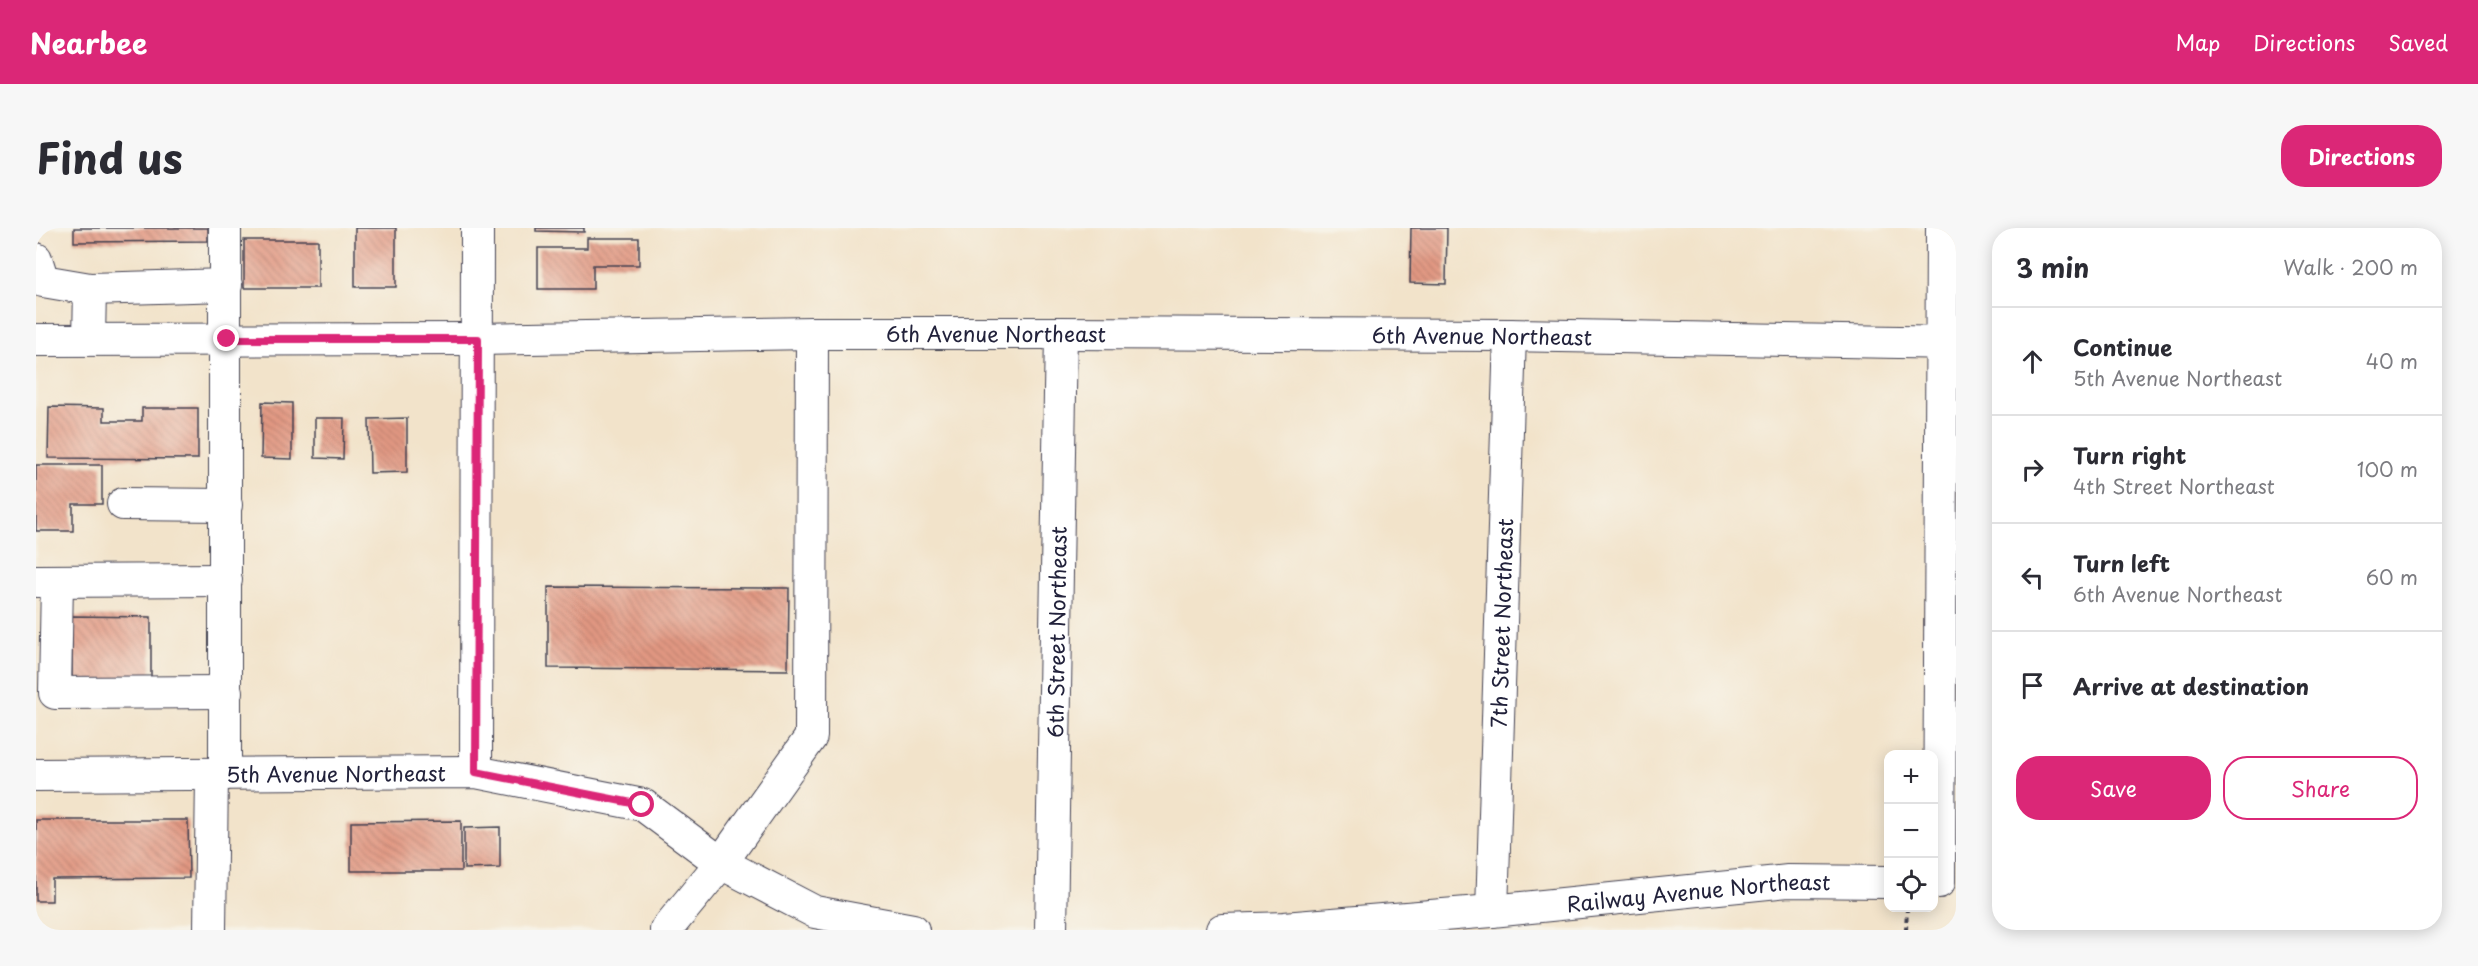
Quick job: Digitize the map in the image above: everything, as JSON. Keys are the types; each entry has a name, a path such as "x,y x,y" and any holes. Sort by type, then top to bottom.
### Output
{"street":[{"path":"210,930 226,692 225,228"},
{"path":"476,772 477,228"},
{"path":"1942,228 1950,343 1943,882"},
{"path":"36,260 43,281 90,290 226,285"},
{"path":"89,339 90,290"},
{"path":"666,930 721,863 811,737 812,333"},
{"name":"6th Avenue Northeast","path":"36,340 478,339 812,333 1061,333 1510,335 1950,343"},
{"name":"6th Street Northeast","path":"1051,930 1061,333"},
{"name":"7th Street Northeast","path":"1492,910 1510,335"},
{"path":"123,504 226,505"},
{"path":"226,580 46,581 55,693 226,692"},
{"name":"5th Avenue Northeast","path":"36,775 476,772 642,805 721,863"},
{"path":"721,863 815,912 913,930"},
{"name":"Railway Avenue Northeast","path":"1222,930 1284,928 1492,910 1788,881 1884,882"}],"path":[{"path":"1906,930 1907,912"}],"building":[{"path":"74,228 208,228 208,241 74,242"},
{"path":"355,228 396,228 396,287 355,287"},
{"path":"536,228 584,228 584,232 536,231"},
{"path":"1411,228 1447,228 1446,284 1410,283"},
{"path":"587,238 639,238 639,265 593,265 593,289 538,289 538,248 587,248"},
{"path":"244,240 318,240 318,288 244,288"},
{"path":"262,402 292,403 292,459 261,458"},
{"path":"49,407 104,408 104,421 142,421 142,408 198,408 198,459 48,458"},
{"path":"315,418 344,418 343,459 315,458"},
{"path":"407,418 407,472 370,473 369,419"},
{"path":"36,465 102,465 102,504 73,504 73,531 36,531"},
{"path":"548,587 789,588 788,670 548,668"},
{"path":"72,616 151,617 151,687 72,687"},
{"path":"36,820 188,820 189,878 52,879 52,901 36,901"},
{"path":"461,821 461,871 351,871 351,822"},
{"path":"500,827 500,868 464,869 464,828"}],"route":[{"path":"227,339 478,339 476,772 642,805"}]}
